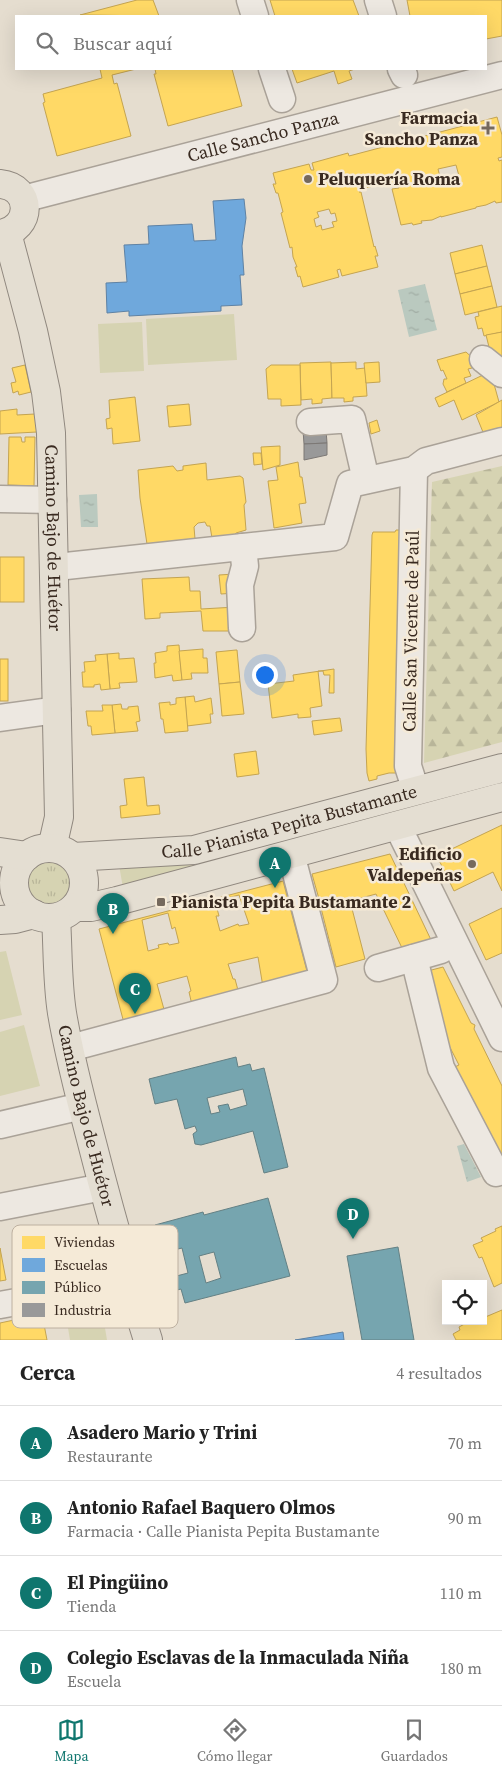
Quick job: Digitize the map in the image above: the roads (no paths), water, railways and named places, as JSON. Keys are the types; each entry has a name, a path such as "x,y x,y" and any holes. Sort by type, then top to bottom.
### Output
{"main road":[{"path":"0,184 10,186 20,194 25,206 23,219 19,225 3,234"},
{"name":"Camino Bajo de Huétor","path":"3,234 33,331 46,392 51,433 59,817 51,854"},
{"name":"Calle Pianista Pepita Bustamante","path":"0,852 51,854 194,850 502,768"},
{"name":"Calle Pianista Pepita Bustamante","path":"0,920 55,913 117,901 502,797"},
{"path":"51,854 82,868 85,882 82,896 55,913 27,910 18,898 14,883 18,868 51,854"},
{"name":"Camino Bajo de Huétor","path":"55,913 60,994 70,1048 82,1106 114,1225"},
{"name":"Camino Bajo de Huétor","path":"144,1328 148,1340"}],"street":[{"path":"250,0 255,15"},
{"path":"378,0 383,15"},
{"path":"272,70 282,99"},
{"name":"Calle Sancho Panza","path":"23,199 502,75"},
{"path":"310,422 352,419 366,480"},
{"path":"66,566 335,537 350,484 414,470 426,461 502,441"},
{"name":"Calle San Vicente de Paúl","path":"414,470 408,766 416,791"},
{"path":"0,498 53,500"},
{"path":"242,628 240,585 246,566 243,547"},
{"path":"0,718 57,710"},
{"path":"397,825 502,1038"},
{"path":"70,1048 324,980 290,854"},
{"path":"378,968 441,950"},
{"path":"414,958 441,1068 496,1174 502,1171"},
{"path":"0,1125 82,1106"},
{"path":"1,1206 103,1187"}],"water":[{"path":"425,284 437,330 409,337 398,290"},
{"path":"97,494 98,527 81,527 79,495"},
{"path":"464,1144 481,1177 467,1182 457,1146"}],"place":[{"name":"Farmacia Sancho Panza","path":"488,128"},
{"name":"Peluquería Roma","path":"308,179"},
{"name":"Edificio Valdepeñas","path":"472,864"},
{"name":"Asadero Mario y Trini","path":"275,888"},
{"name":"Pianista Pepita Bustamante 2","path":"161,902"},
{"name":"Antonio Rafael Baquero Olmos","path":"113,934"},
{"name":"El Pingüino","path":"135,1014"},
{"name":"Colegio Esclavas de la Inmaculada Niña","path":"353,1239"}]}
